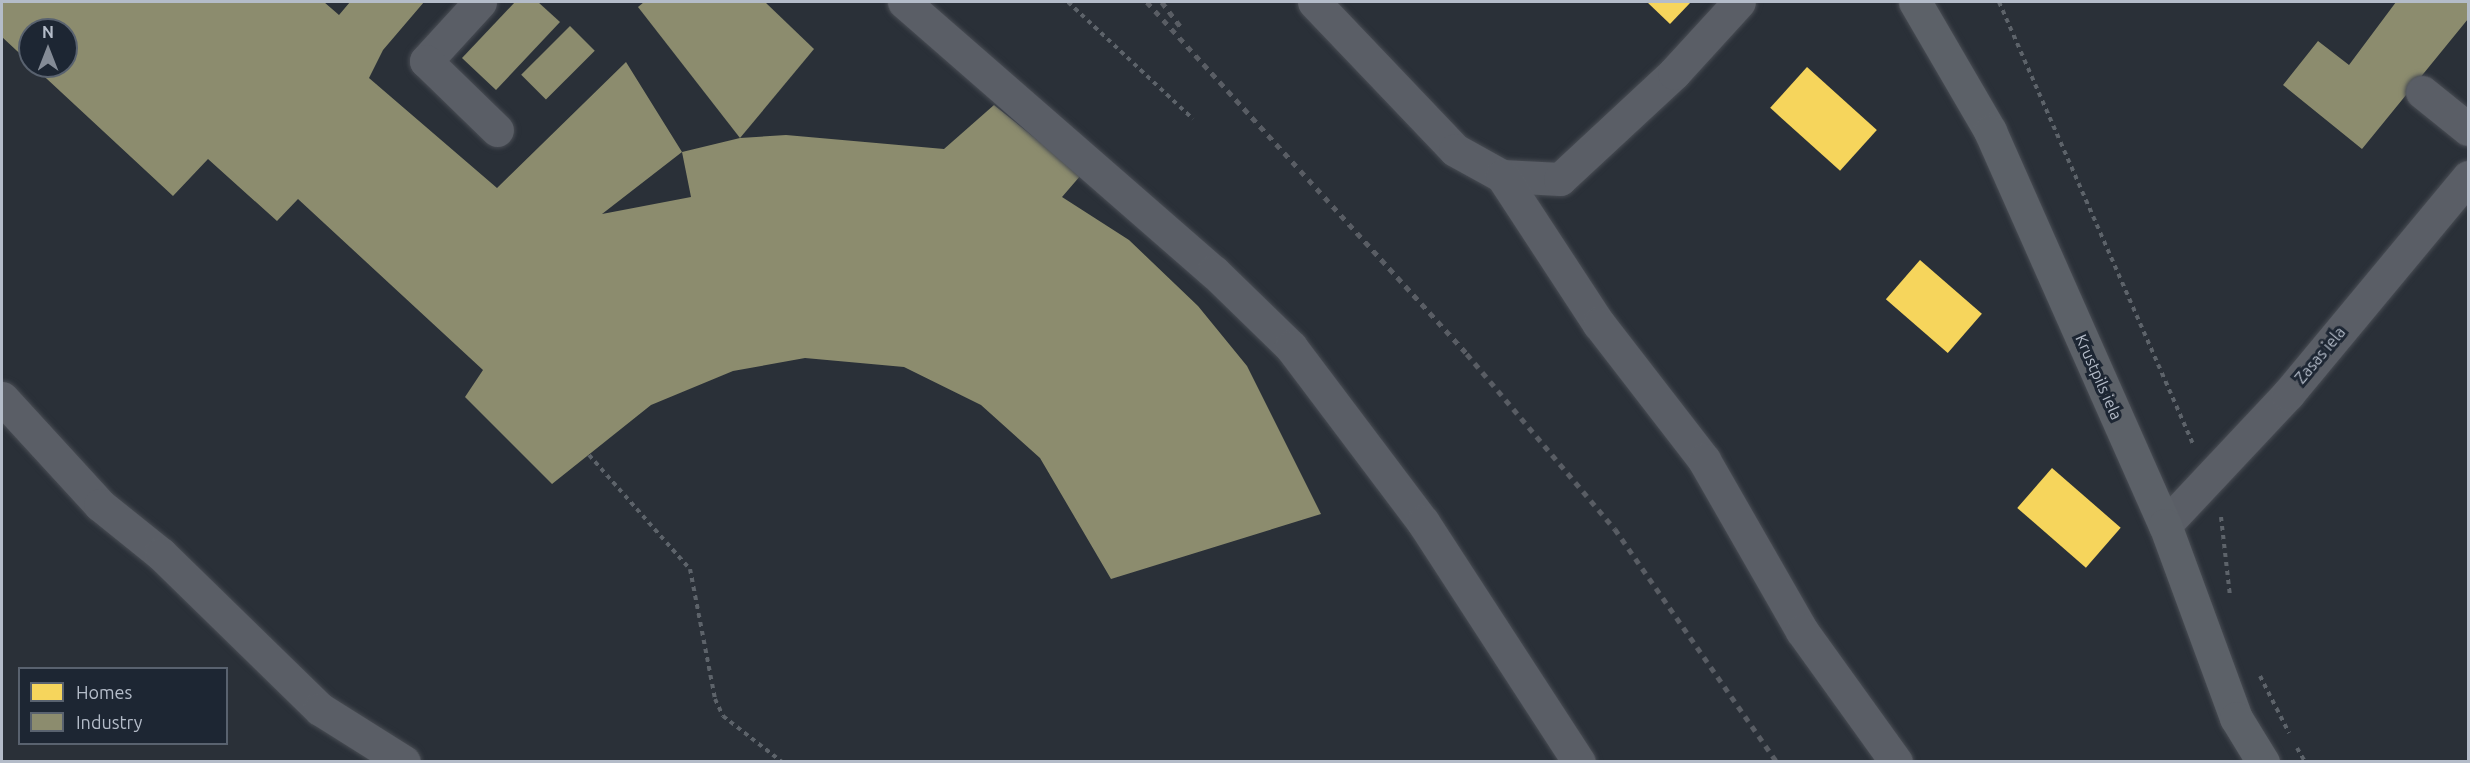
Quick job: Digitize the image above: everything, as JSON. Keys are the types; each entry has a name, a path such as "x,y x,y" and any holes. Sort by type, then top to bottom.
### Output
{"main road":[{"name":"Krustpils iela","path":"1915,2 1990,131 2165,525 2236,718 2263,762"}],"street":[{"path":"480,2 426,61 497,130"},
{"path":"904,2 1214,272 1291,347 1423,522 1579,762"},
{"path":"1314,2 1455,150 1502,176 1560,179 1674,74 1739,2"},
{"path":"2422,92 2469,129"},
{"path":"1502,176 1599,324 1704,460 1802,631 1896,762"},
{"name":"Zasas iela","path":"2165,525 2288,394 2469,177"},
{"path":"2,399 100,505 161,554 320,709 404,762"}],"path":[{"path":"1068,2 1193,119"},
{"path":"1999,2 2208,478 2223,524 2231,606"},
{"path":"589,455 690,569 715,699 723,716 782,762"},
{"path":"2258,670 2305,762"}],"building: Homes":[{"path":"1647,2 1691,2 1670,24"},
{"path":"1807,67 1877,130 1840,171 1770,108"},
{"path":"1920,260 1982,314 1948,353 1886,299"},
{"path":"2052,468 2121,528 2086,568 2017,508"}],"building: Industry":[{"path":"2,2 324,2 339,15 350,2 424,2 383,50 369,78 497,188 626,62 682,152 740,138 786,135 944,149 994,105 1081,175 1062,197 1129,240 1198,306 1247,366 1321,514 1111,579 1040,458 981,405 904,367 805,358 733,371 651,405 552,484 465,397 483,370 298,199 277,221 208,159 173,196 46,78 78,78 78,18 18,18 18,52 2,37","holes":["682,152 691,197 602,214"]},
{"path":"515,2 538,2 560,22 496,90 462,58"},
{"path":"644,2 765,2 814,49 740,138 638,7"},
{"path":"2396,2 2468,2 2468,19 2362,149 2283,85 2318,41 2349,65"},
{"path":"570,26 595,51 546,100 521,75"}],"railway":[{"path":"1147,2 1467,354 1615,529 1777,762"},
{"path":"1162,2 1182,29"}]}
